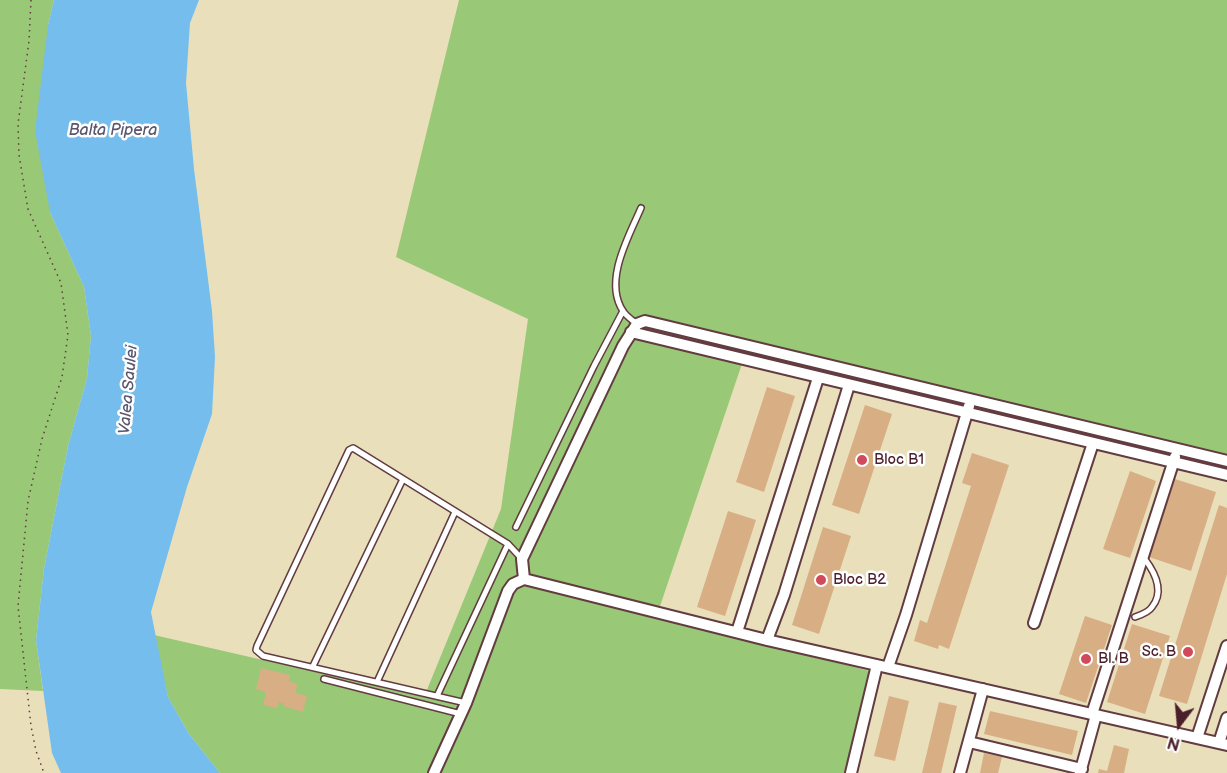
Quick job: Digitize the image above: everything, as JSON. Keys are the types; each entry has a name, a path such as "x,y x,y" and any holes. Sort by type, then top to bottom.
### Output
{"street":[{"path":"525,579 522,559 634,328 650,322 1227,461"},
{"path":"634,328 818,378 1227,475"},
{"path":"737,632 818,378"},
{"path":"767,640 784,595 849,385"},
{"path":"851,773 882,666 906,615 971,400"},
{"path":"1016,425 1020,411"},
{"path":"1034,623 1093,443"},
{"path":"969,742 1081,771 1094,715 1178,448"},
{"path":"434,773 466,703 508,591 513,584 525,579 767,640 1223,744 1227,720"},
{"path":"1197,738 1227,646"},
{"path":"960,773 983,689"}],"lane":[{"path":"634,328 623,312 617,297 618,261 641,208"},
{"path":"516,527 594,366 623,312"},
{"path":"466,703 263,656 256,650 349,450 353,448 508,544 522,559"},
{"path":"313,666 403,479"},
{"path":"376,682 455,512"},
{"path":"436,696 508,544"},
{"path":"1135,617 1150,610 1154,605 1158,588 1152,567 1143,556"},
{"path":"324,679 461,714"}],"path":[{"path":"31,0 29,41 18,124 19,155 28,209 61,283 68,335 62,377 42,439 28,501 18,606 31,726 36,751 44,773"}],"green space":[{"path":"0,0 54,0 48,25 50,212 84,287 91,336 87,378 68,446 44,569 36,640 43,691 0,689"},
{"path":"459,0 1227,0 1227,464 748,346 657,615 869,671 845,773 220,773 189,734 168,697 154,635 424,697 501,509 528,319 396,257"}],"water":[{"name":"Balta Pipera","path":"54,0 199,0 190,23 186,83 212,311 215,357 212,414 187,487 151,612 168,697 189,734 220,773 61,773 52,753 36,640 44,569 68,446 87,378 91,336 84,287 50,212 35,131 48,25"}],"building":[{"path":"767,387 795,396 764,492 736,482"},
{"name":"Bloc B1","path":"865,405 892,414 859,514 832,505"},
{"path":"972,453 1009,465 949,649 939,645 938,649 914,641 920,620 927,623 971,486 962,483"},
{"path":"1130,471 1156,481 1130,558 1103,549"},
{"path":"1175,479 1216,492 1191,571 1149,557"},
{"path":"1219,505 1227,508 1227,574 1187,704 1159,696"},
{"path":"728,511 756,520 725,616 697,607"},
{"name":"Bloc B2","path":"823,527 851,536 819,634 792,625"},
{"name":"Bl. B","path":"1085,616 1112,625 1086,703 1059,694"},
{"path":"1132,624 1170,636 1145,714 1107,702"},
{"path":"261,668 290,675 289,681 297,684 296,693 307,696 303,712 283,706 284,704 279,702 277,708 263,705 266,692 256,689"},
{"path":"889,696 909,701 895,761 874,756"},
{"path":"939,702 957,706 941,773 922,773"},
{"path":"990,711 1078,731 1072,755 984,734"},
{"path":"1114,745 1129,749 1124,773 1098,773 1099,769 1107,771"},
{"path":"984,753 1002,757 998,773 980,773"}],"place":[{"name":"Bloc B1","path":"862,460"},
{"name":"Bloc B2","path":"821,580"},
{"name":"Sc. B","path":"1188,652"},
{"name":"Bl. B","path":"1086,659"}],"water label":[{"name":"Valea Saulei","path":"129,390"}]}
